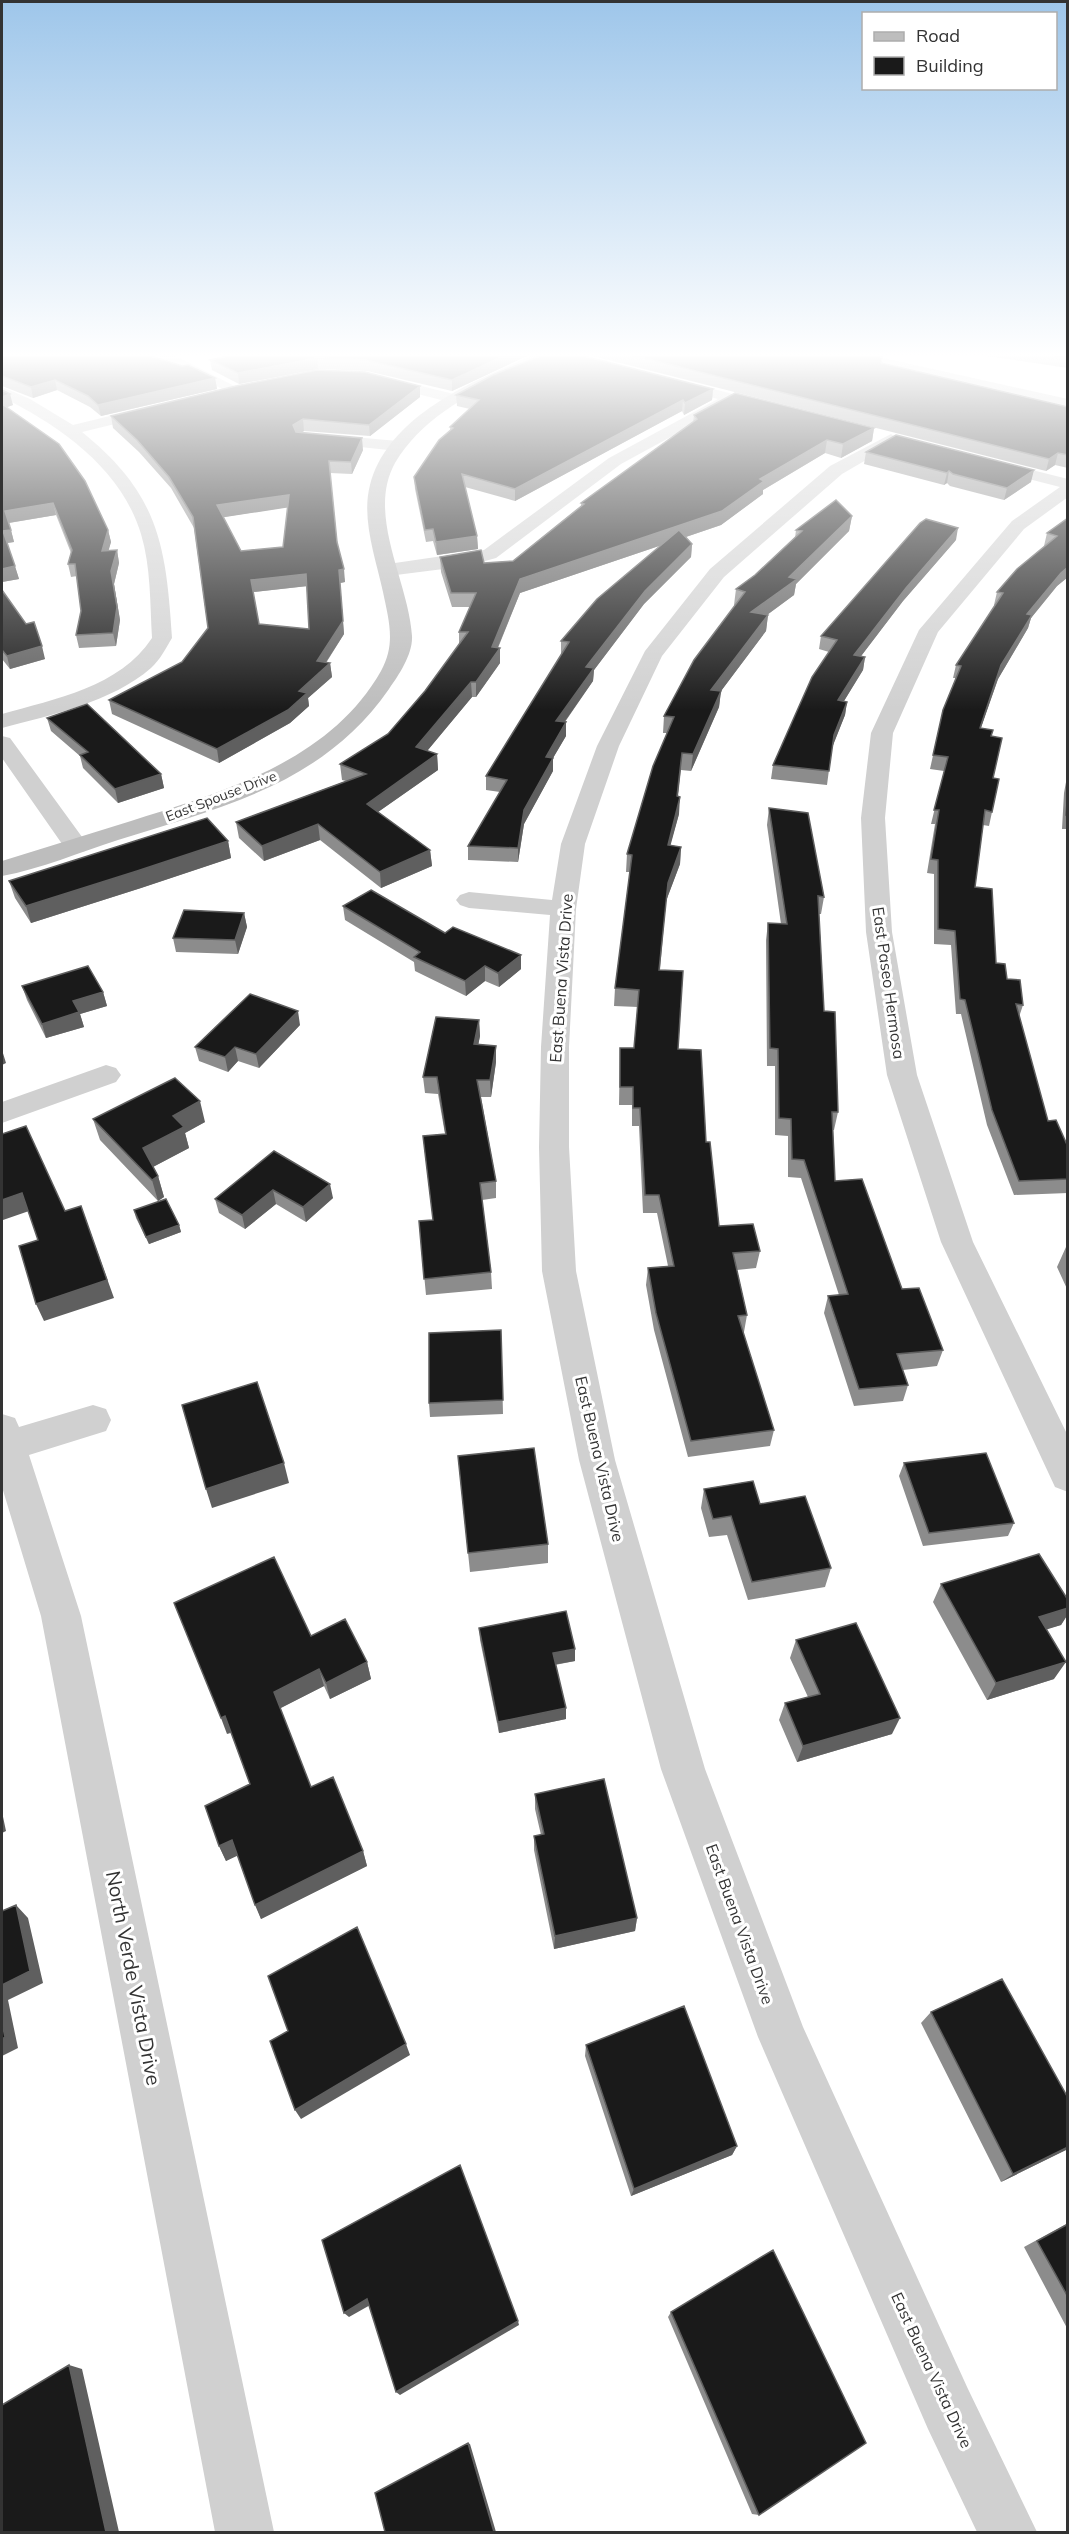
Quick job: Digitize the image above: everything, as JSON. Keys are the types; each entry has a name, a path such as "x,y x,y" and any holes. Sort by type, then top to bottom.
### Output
{"main road":[{"name":"East Spouse Drive","path":"2,868 200,807 274,778 327,745 368,704 392,670 402,637 377,519 378,486 384,473"}],"street":[{"path":"2,721 58,704 111,684 144,663 162,638 151,536 142,510 128,487 115,473"},
{"path":"388,570 466,560 490,554 599,473"},
{"name":"East Buena Vista Drive","path":"832,473 717,573 652,655 608,746 577,833 563,909 555,1047 554,1147 559,1271 597,1460 683,1769 782,2037 948,2409 1008,2532"},
{"path":"1021,473 1068,486"},
{"name":"East Paseo Hermosa","path":"1068,486 1018,525 929,630 882,733 873,818 879,932 902,1075 957,1242 1068,1476"},
{"path":"2,743 76,846"},
{"path":"469,900 563,909"},
{"path":"2,1113 106,1076"},
{"path":"5,1437 93,1420"},
{"name":"North Verde Vista Drive","path":"5,1437 61,1616 245,2532"}],"building":[{"path":"2,473 80,473 108,530 102,551 117,550 111,571 117,607 113,633 76,635 81,611 75,564 68,564 72,550 53,503 5,511 11,530 3,531 15,566 2,569"},
{"path":"166,473 330,473 337,542 344,569 339,570 343,621 317,661 330,663 299,691 307,693 288,710 217,749 109,700 182,662 208,628 193,517","holes":["289,495 283,547 241,551 217,505","306,574 309,629 259,624 251,580"]},
{"path":"417,473 545,473 515,489 462,474 477,536 436,542 433,529 425,530 414,477"},
{"path":"622,473 770,473 760,479 764,481 722,511 520,579 492,647 500,648 476,682 471,682 416,747 437,754 367,804 430,850 380,872 318,824 262,846 236,822 366,774 340,764 388,734 425,691 468,632 459,632 476,593 451,593 440,557 481,550 484,563 513,561 584,504 581,503"},
{"path":"952,473 1029,473 1007,488"},
{"path":"836,500 852,516 789,577 797,579 751,612 768,615 711,690 721,691 693,754 682,753 677,796 680,797 668,845 681,847 668,883 659,970 683,971 678,1049 701,1050 706,1142 710,1142 719,1226 753,1224 760,1251 733,1253 747,1315 738,1316 774,1430 691,1441 656,1313 648,1268 674,1266 659,1195 645,1195 640,1108 633,1108 633,1087 620,1087 620,1048 634,1048 639,990 615,988 632,855 627,854 653,766 674,717 664,716 694,660 745,592 736,589 755,575 802,531 796,530"},
{"path":"1068,518 1068,567 1027,614 1032,615 1001,665 980,728 993,730 991,736 1002,738 993,778 999,779 992,812 985,810 975,887 992,889 996,963 1005,964 1007,979 1020,980 1023,1005 1016,1004 1048,1121 1056,1120 1068,1147 1068,1179 1019,1181 992,1110 965,1000 960,999 955,931 938,929 938,860 931,859 939,810 934,810 948,757 933,755 943,710 961,666 956,665 1003,593 997,592 1017,569 1057,536 1047,533"},
{"path":"926,519 958,528 906,588 854,655 865,657 838,700 847,702 834,735 829,771 773,765 812,677 837,640 821,636"},
{"path":"679,530 692,544 645,591 586,667 594,668 556,721 566,722 546,757 553,758 524,810 518,848 468,846 507,780 486,776 569,642 561,641 597,599"},
{"path":"2,590 26,624 34,622 42,646 7,656 2,650"},
{"path":"87,704 161,774 115,789 80,755 88,752 47,718"},
{"path":"1068,791 1068,815 1066,815"},
{"path":"769,808 808,813 824,897 818,896 824,1011 835,1012 838,1112 832,1112 835,1181 862,1179 902,1289 919,1288 943,1350 897,1354 908,1385 859,1389 828,1296 848,1294 804,1160 792,1159 791,1119 779,1118 778,1049 770,1048 768,923 787,924"},
{"path":"207,818 228,841 26,906 9,881"},
{"path":"371,890 445,933 453,927 521,955 498,973 485,966 465,981 414,957 420,952 343,906"},
{"path":"184,910 244,913 235,940 173,938"},
{"path":"88,966 103,992 73,1001 79,1012 42,1024 22,986"},
{"path":"250,994 298,1011 256,1054 235,1047 225,1057 195,1047"},
{"path":"436,1017 479,1020 474,1044 496,1046 490,1080 477,1080 496,1181 480,1183 491,1272 424,1279 419,1221 433,1220 423,1136 446,1134 437,1077 423,1077"},
{"path":"175,1078 200,1101 173,1116 184,1127 143,1148 158,1176 152,1180 93,1119"},
{"path":"26,1126 65,1211 81,1206 107,1280 36,1304 19,1246 38,1240 22,1193 2,1200 2,1134"},
{"path":"274,1151 330,1184 303,1207 273,1190 242,1215 215,1199"},
{"path":"166,1199 179,1225 146,1237 134,1210"},
{"path":"501,1330 503,1400 429,1403 429,1333"},
{"path":"257,1382 284,1463 206,1489 182,1405"},
{"path":"534,1448 548,1544 468,1553 458,1456"},
{"path":"986,1453 1014,1523 929,1533 904,1463"},
{"path":"753,1481 760,1504 805,1496 831,1568 752,1582 731,1516 713,1519 704,1489"},
{"path":"1039,1554 1068,1600 1068,1608 1039,1617 1066,1662 996,1683 941,1584"},
{"path":"274,1557 311,1636 345,1619 367,1662 326,1683 319,1669 274,1692 311,1787 333,1777 363,1851 255,1905 232,1840 219,1846 205,1806 250,1784 225,1716 221,1718 174,1603"},
{"path":"566,1611 575,1649 553,1653 566,1708 498,1722 479,1628"},
{"path":"856,1623 900,1718 803,1746 785,1703 820,1694 796,1640"},
{"path":"604,1779 637,1918 555,1936 534,1836 544,1834 535,1794"},
{"path":"16,1905 30,1971 2,1985 2,1911"},
{"path":"357,1927 406,2044 295,2110 270,2041 288,2031 268,1976"},
{"path":"1002,1979 1068,2098 1068,2147 1013,2174 931,2012"},
{"path":"684,2006 737,2146 634,2189 586,2045"},
{"path":"2,2023 5,2037 2,2039"},
{"path":"460,2165 518,2321 396,2392 367,2299 344,2313 322,2240"},
{"path":"1068,2224 1068,2297 1037,2241"},
{"path":"773,2250 866,2443 759,2515 671,2312"},
{"path":"69,2365 106,2532 2,2532 2,2405"},
{"path":"468,2443 494,2532 385,2532 375,2493"}]}
